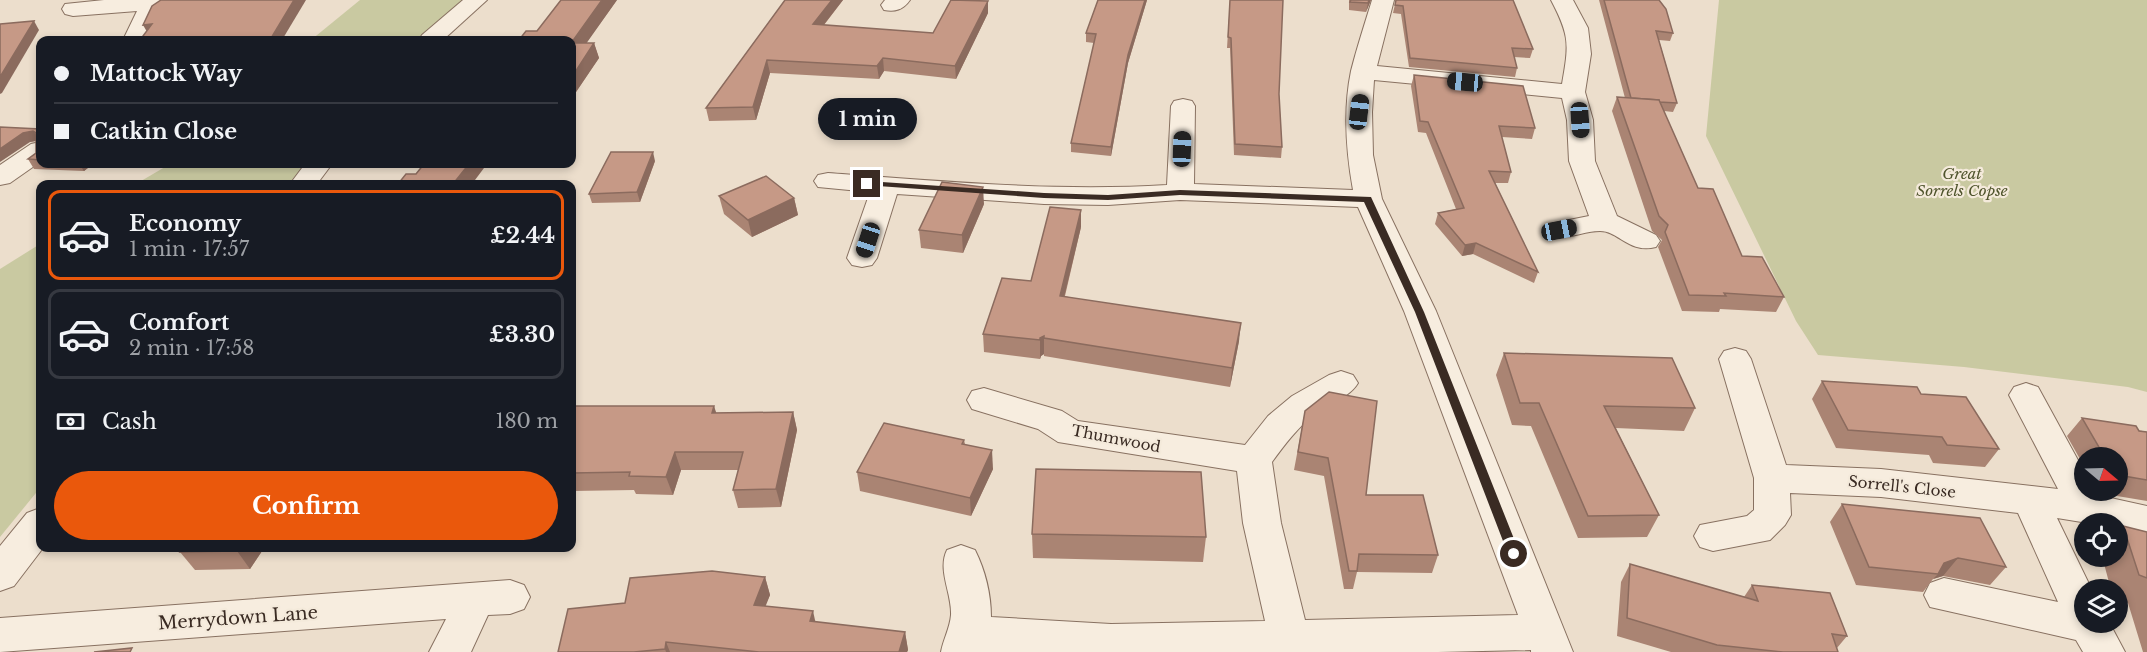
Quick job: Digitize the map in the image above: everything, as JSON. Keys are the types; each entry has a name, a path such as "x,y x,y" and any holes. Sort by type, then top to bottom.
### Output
{"street":[{"path":"435,36 476,0"},
{"path":"961,561 972,600 964,643 1289,639 1548,642 1420,312 1368,199 1360,155 1359,112 1363,72 1383,0"},
{"path":"1562,0 1577,28 1579,54 1573,92 1580,120 1582,161 1605,221"},
{"path":"73,9 153,1"},
{"path":"137,36 153,1"},
{"path":"1363,72 1573,92"},
{"path":"1180,192 1183,106"},
{"path":"0,177 36,153"},
{"path":"306,180 316,168"},
{"path":"828,181 1065,196 1108,197 1180,192 1368,199"},
{"path":"862,258 886,185"},
{"path":"1559,230 1605,221 1646,242"},
{"path":"1713,536 1757,529 1772,515 1772,478 1735,359"},
{"path":"1289,639 1262,523 1254,460 1280,425 1304,405 1341,383"},
{"path":"2026,395 2085,507"},
{"name":"Thumwood","path":"984,400 1050,420 1070,433 1254,460"},
{"name":"Sorrell's Close","path":"1772,478 1881,483 2085,507 2147,521"},
{"path":"2031,502 2074,593"},
{"path":"0,575 36,528"},
{"path":"1944,595 2074,625"},
{"name":"Merrydown Lane","path":"0,636 492,599 450,652"}],"green space":[{"path":"360,0 464,0 421,36 316,36"},
{"name":"Great Sorrels Copse","path":"1719,0 2147,0 2147,392 2128,387 1964,367 1818,355 1796,321 1706,136"},
{"path":"163,168 306,168 296,180 143,180"},
{"path":"36,246 36,493 0,537 0,269"}],"building":[{"path":"161,0 294,0 272,36 143,36 152,24 143,25 152,6"},
{"path":"561,0 602,0 576,36 522,36 526,31 537,31"},
{"path":"785,0 832,0 813,24 933,33 951,0 988,1 955,66 883,58 877,66 767,60 753,107 706,108"},
{"path":"1098,0 1145,0 1128,55 1111,147 1071,143 1096,34 1086,33"},
{"path":"1230,0 1283,0 1279,94 1282,147 1235,144 1231,38 1228,37"},
{"path":"1351,0 1369,0 1368,3 1350,2"},
{"path":"1396,0 1513,0 1533,49 1512,48 1517,68 1410,58 1403,6 1395,5"},
{"path":"1604,0 1659,0 1666,9 1673,33 1656,31 1677,103 1631,98"},
{"path":"34,21 0,77 0,24"},
{"path":"576,43 594,43 576,71"},
{"path":"1414,75 1523,86 1535,128 1499,126 1511,172 1489,171 1538,272 1476,243 1465,245 1438,213 1464,208 1428,122 1420,121"},
{"path":"1617,97 1659,100 1698,188 1713,189 1742,256 1762,257 1784,297 1724,293 1726,296 1689,295 1665,232 1668,225 1659,216"},
{"path":"0,127 36,129 36,133 33,131 23,133 0,149"},
{"path":"611,152 653,152 637,192 589,194"},
{"path":"36,153 36,160 28,159"},
{"path":"421,168 466,168 456,180 401,180 406,174 416,174"},
{"path":"766,176 794,198 748,220 719,196"},
{"path":"942,182 983,187 962,235 919,230"},
{"path":"1050,207 1081,210 1060,296 1241,323 1232,368 1044,338 1044,336 1040,340 983,334 1002,278 1031,281"},
{"path":"1504,353 1672,358 1695,408 1604,406 1659,515 1588,516 1539,403 1520,403"},
{"path":"1822,381 1917,387 1921,394 1966,397 1999,449 1947,445 1942,437 1848,430"},
{"path":"1329,392 1377,401 1366,495 1423,495 1438,555 1359,554 1357,571 1349,571 1328,458 1298,452 1305,411"},
{"path":"576,406 714,406 712,413 793,412 776,489 733,490 743,452 675,452 666,477 629,476 630,472 576,473"},
{"path":"2082,418 2136,426 2139,431 2147,432 2147,480 2128,477 2128,447 2099,447"},
{"path":"884,423 964,440 962,444 992,450 970,498 857,472"},
{"path":"1036,469 1201,472 1206,537 1032,534"},
{"path":"1842,504 1980,518 2006,567 1958,558 1944,563 1938,574 1869,567"},
{"path":"2128,527 2147,532 2147,578 2139,575 2128,541"},
{"path":"1630,564 1758,601 1752,585 1830,593 1847,636 1832,634 1838,652 1783,652 1717,645 1627,618"},
{"path":"712,571 765,577 754,605 813,611 810,621 905,632 899,652 759,652 666,642 665,649 634,652 558,652 568,609 625,603 630,578"},
{"path":"132,648 130,652 94,652"}],"route":[{"path":"867,184 1044,196 1108,197 1180,192 1368,199 1420,312 1514,554"}]}
